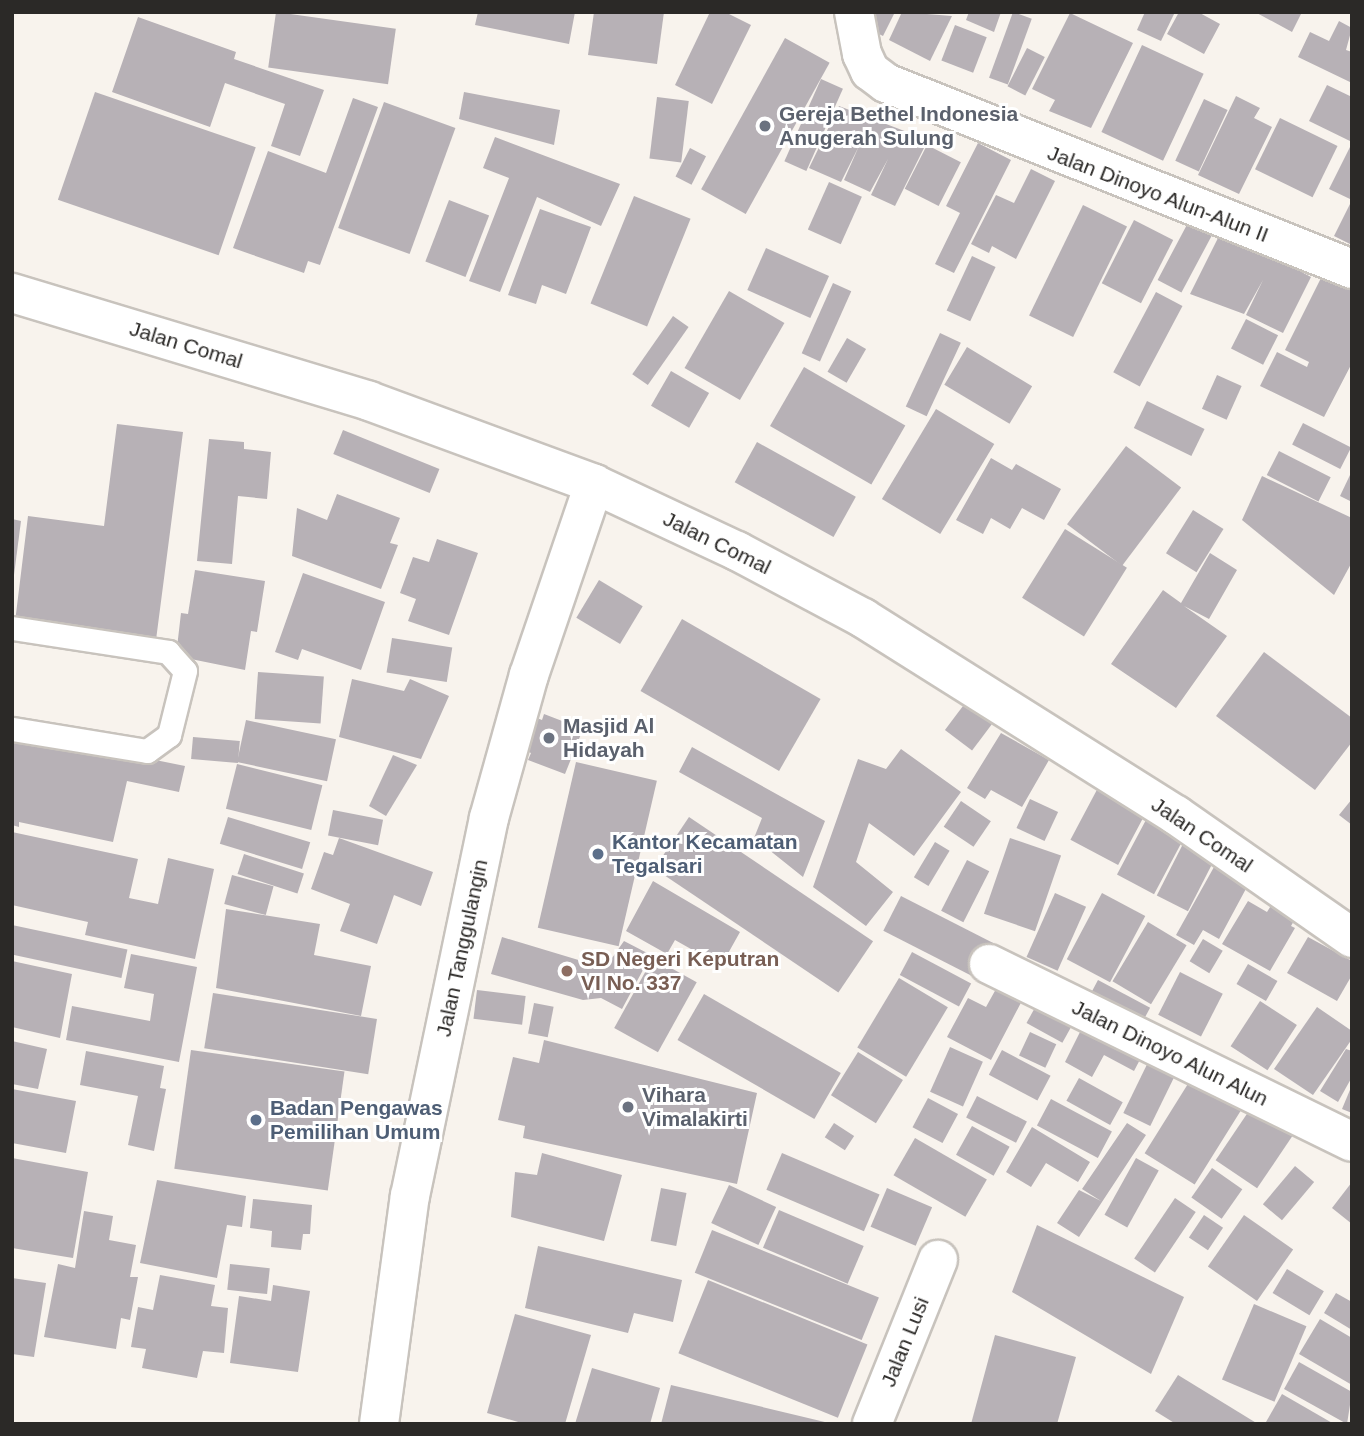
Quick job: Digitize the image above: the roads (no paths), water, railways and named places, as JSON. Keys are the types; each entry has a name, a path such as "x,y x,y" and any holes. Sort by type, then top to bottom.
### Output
{"street":[{"name":"Jalan Dinoyo Alun-Alun II","path":"854,12 862,54 870,71 886,83 1352,268"},
{"name":"Jalan Comal","path":"12,293 369,401 594,484 737,551 863,618 1176,815 1352,938"},
{"name":"Jalan Tanggulangin","path":"379,1424 410,1196 489,818 529,675 594,484"},
{"name":"Jalan Dinoyo Alun Alun","path":"989,964 1352,1142"},
{"name":"Jalan Lusi","path":"872,1424 938,1260"}],"lane":[{"path":"12,628 168,652 185,671 169,735 147,751 12,729"}],"place":[{"name":"Gereja Bethel Indonesia Anugerah Sulung","path":"765,126"},
{"name":"Masjid Al Hidayah","path":"549,738"},
{"name":"Kantor Kecamatan Tegalsari","path":"598,854"},
{"name":"SD Negeri Keputran VI No. 337","path":"567,971"},
{"name":"Vihara Vimalakirti","path":"628,1107"},
{"name":"Badan Pengawas Pemilihan Umum","path":"256,1120"}]}
